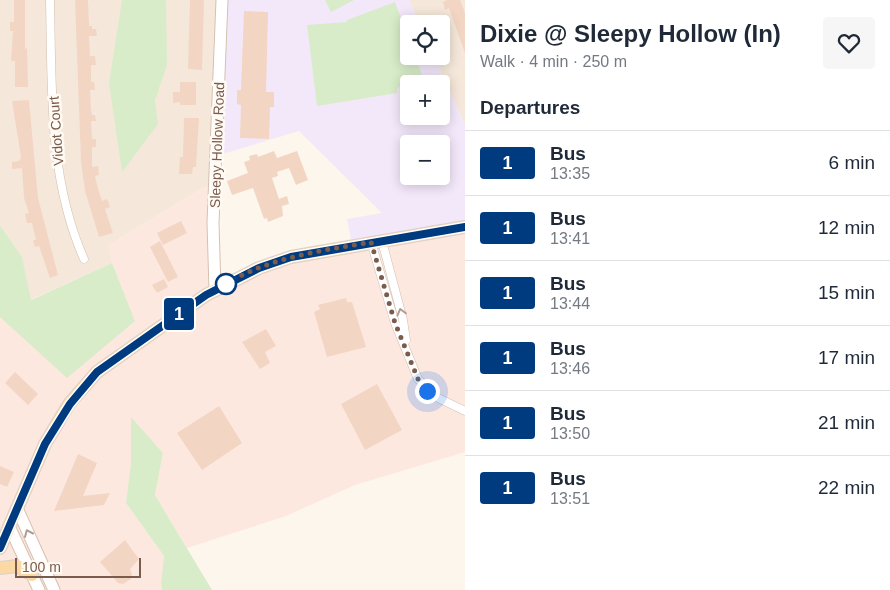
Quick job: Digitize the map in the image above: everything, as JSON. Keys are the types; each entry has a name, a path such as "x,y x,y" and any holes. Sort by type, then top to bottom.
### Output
{"main road":[{"name":"Sleepy Hollow Road","path":"215,290 213,222 222,0"},
{"path":"0,548 53,430 70,404 97,372 215,290 275,262 320,251 465,227"},
{"path":"17,508 54,590"},
{"path":"10,526 39,590"},
{"path":"0,568 17,566 32,575"}],"street":[{"name":"Vidot Court","path":"50,0 57,163 62,193 84,259"},
{"path":"377,242 404,320 406,346 418,379 427,391 436,398 465,411"}],"shaded area":[{"path":"0,0 222,0 215,188 205,187 109,245 112,263 30,300 22,257 0,225"},
{"path":"222,0 409,0 416,15 400,15 400,65 438,65 443,75 400,75 400,125 450,125 450,92 465,125 465,227 352,245 347,219 382,213 299,131 216,156"},
{"path":"409,0 465,0 465,125 450,92 450,75 443,75 438,65 450,65 450,15 416,15"},
{"path":"205,187 215,188 215,289 259,268 465,227 465,452 355,485 286,516 187,548 155,495 163,453 131,418 131,462 126,503 164,556 162,590 0,590 0,317 135,321 112,263 109,245"}],"green space":[{"path":"122,0 166,0 167,65 155,100 158,124 122,172 109,83"},
{"path":"325,0 354,0 331,12"},
{"path":"395,2 400,15 400,65 418,65 422,75 400,75 400,87 397,88 397,93 317,106 307,25 347,22 347,20"},
{"path":"0,225 22,257 31,300 112,263 135,321 67,378 0,317"},
{"path":"131,417 163,453 155,495 212,590 162,590 164,556 126,503 131,462"}],"building":[{"path":"14,0 25,0 25,49 27,48 28,87 15,87 15,61 11,61 13,31 10,31 10,22 14,22"},
{"path":"75,0 88,0 89,26 92,26 92,29 96,29 97,36 89,36 90,56 95,56 96,65 91,65 91,82 94,82 95,90 90,90 92,115 95,115 96,121 91,121 92,139 96,139 96,147 92,147 92,167 98,166 99,175 95,176 97,185 102,201 107,199 110,207 105,209 113,233 99,237 85,191 81,162"},
{"path":"190,0 204,0 202,70 188,69"},
{"path":"447,0 460,0 465,13 465,53 449,8 445,10 443,2"},
{"path":"244,11 268,12 266,92 274,92 274,107 270,107 269,139 240,138 241,105 237,104 237,90 241,90"},
{"path":"180,82 196,82 196,105 180,105 180,102 173,103 173,92 180,92"},
{"path":"29,100 38,198 58,275 50,278 39,246 35,247 33,240 36,240 32,223 27,223 25,214 29,213 24,198 22,168 12,169 12,162 19,161 21,157 12,101"},
{"path":"184,118 199,118 196,167 193,167 192,174 179,174 180,157 183,157"},
{"path":"274,151 277,158 297,151 308,180 296,185 289,168 277,172 278,176 272,178 279,199 287,196 289,204 282,206 283,216 268,222 267,218 264,219 253,188 232,195 227,181 248,173 244,162 250,160 249,156 257,154 258,157"},
{"path":"181,221 187,233 163,245 157,233"},
{"path":"160,241 178,277 168,282 150,247"},
{"path":"164,279 168,287 157,293 152,285"},
{"path":"346,298 347,302 352,302 366,347 327,357 314,312 320,309 318,305"},
{"path":"266,329 276,346 265,352 270,363 260,369 242,342"},
{"path":"15,372 38,394 28,405 5,383"},
{"path":"377,384 402,430 365,450 341,404"},
{"path":"219,406 242,443 202,470 177,433"},
{"path":"78,454 97,463 83,496 110,493 104,505 54,511"},
{"path":"0,466 14,472 7,487 0,484"},
{"path":"125,540 139,559 130,569 131,579 123,584 118,583 100,562"}],"bus line":[{"name":"1","path":"0,548 45,444 53,430 70,404 97,372 119,355 206,295 231,281 275,262 320,251 465,227"}],"route":[{"path":"226,284 259,268 291,257 371,242 395,323 418,379 427,391"}]}
